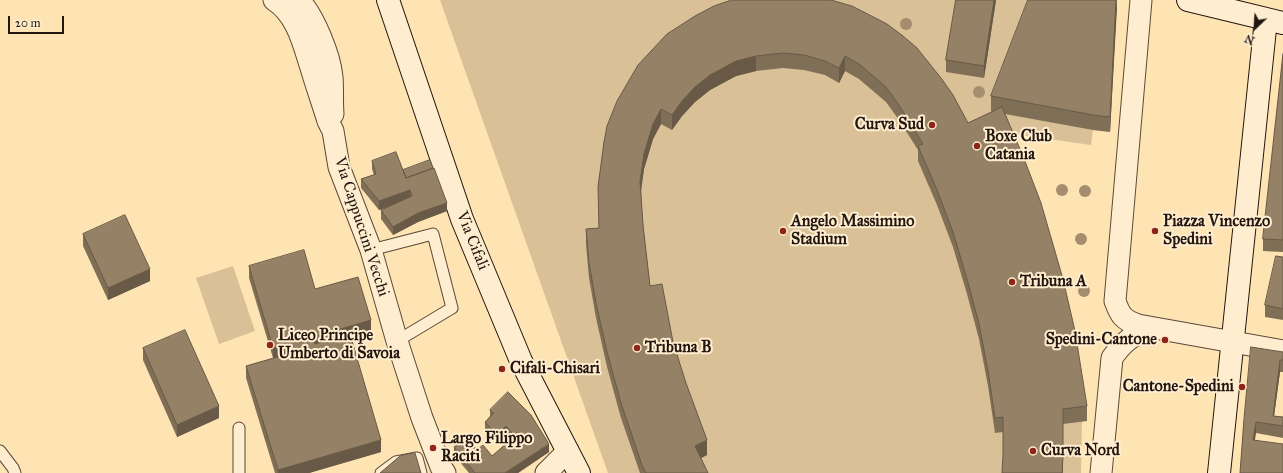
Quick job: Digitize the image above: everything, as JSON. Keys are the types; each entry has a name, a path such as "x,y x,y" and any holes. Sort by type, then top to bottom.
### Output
{"street":[{"name":"Via Cappuccini Vecchi","path":"274,0 286,11 299,31 328,121 333,131 339,167 371,250 397,341 429,438 445,473"},
{"path":"299,0 314,23 325,47 332,76 333,131"},
{"name":"Via Cifali","path":"388,0 462,219 521,361 579,473"},
{"path":"1142,0 1114,301 1120,315 1131,322 1148,327 1283,351"},
{"path":"1188,0 1275,21 1243,344 1220,473"},
{"path":"1101,473 1112,358 1119,347 1130,337 1148,327"},
{"path":"546,473 568,451"}],"lane":[{"path":"371,250 433,234 452,308 397,341"},
{"path":"239,428 240,473"},
{"path":"0,451 15,473"},
{"path":"381,473 396,462 417,458 422,473"}],"shaded area":[{"name":"Angelo Massimino Stadium","path":"440,0 1117,0 1110,132 1093,130 1091,145 1007,133 1083,395 1087,421 1082,421 1081,473 608,473"},
{"path":"233,266 255,331 219,344 196,278"}],"building":[{"path":"732,0 831,0 852,6 887,24 917,48 953,95 968,123 1002,107 1041,203 1063,279 1075,331 1087,406 1063,409 1062,473 1002,473 1003,417 995,418 979,324 967,279 953,232 918,146 923,144 899,105 886,87 859,64 845,56 839,68 825,61 804,55 783,53 756,56 736,61 710,75 695,87 672,115 661,109 653,124 644,154 640,181 650,286 662,284 673,342 707,440 695,446 708,473 646,473 621,403 607,352 589,263 586,229 599,228 598,187 607,126 617,101 638,65 667,34 714,6"},
{"path":"956,0 994,0 984,66 946,60"},
{"path":"1028,0 1116,0 1110,117 991,96"},
{"path":"1283,54 1283,240 1263,239"},
{"path":"396,152 406,178 434,168 447,203 418,213 393,227 381,210 412,196 410,190 379,201 361,179 376,174 372,161"},
{"path":"430,160 433,168 406,178 403,170"},
{"path":"125,215 150,269 108,288 83,234"},
{"path":"304,250 315,289 358,277 371,320 313,337 315,344 350,334 381,440 278,470 246,366 288,354 286,344 273,348 249,266"},
{"path":"1276,256 1283,257 1283,309 1265,305"},
{"path":"185,330 219,406 177,425 143,348"},
{"path":"1251,347 1283,352 1283,360 1280,360 1273,416 1283,417 1283,426 1256,422 1253,440 1283,444 1283,473 1240,473"},
{"path":"508,392 531,415 549,444 505,473 475,473 454,447 467,437 477,450 483,445 492,456 515,436 506,426 497,435 485,422 494,413 490,410"},
{"path":"415,453 421,473 380,473 400,456"}],"place":[{"name":"Curva Sud","path":"932,125"},
{"name":"Boxe Club Catania","path":"977,146"},
{"name":"Angelo Massimino Stadium","path":"783,231"},
{"name":"Piazza Vincenzo Spedini","path":"1155,231"},
{"name":"Tribuna A","path":"1012,282"},
{"name":"Spedini-Cantone","path":"1165,340"},
{"name":"Liceo Principe Umberto di Savoia","path":"270,345"},
{"name":"Tribuna B","path":"637,348"},
{"name":"Cifali-Chisari","path":"502,369"},
{"name":"Cantone-Spedini","path":"1242,387"},
{"name":"Largo Filippo Raciti","path":"433,448"},
{"name":"Curva Nord","path":"1033,451"}]}
